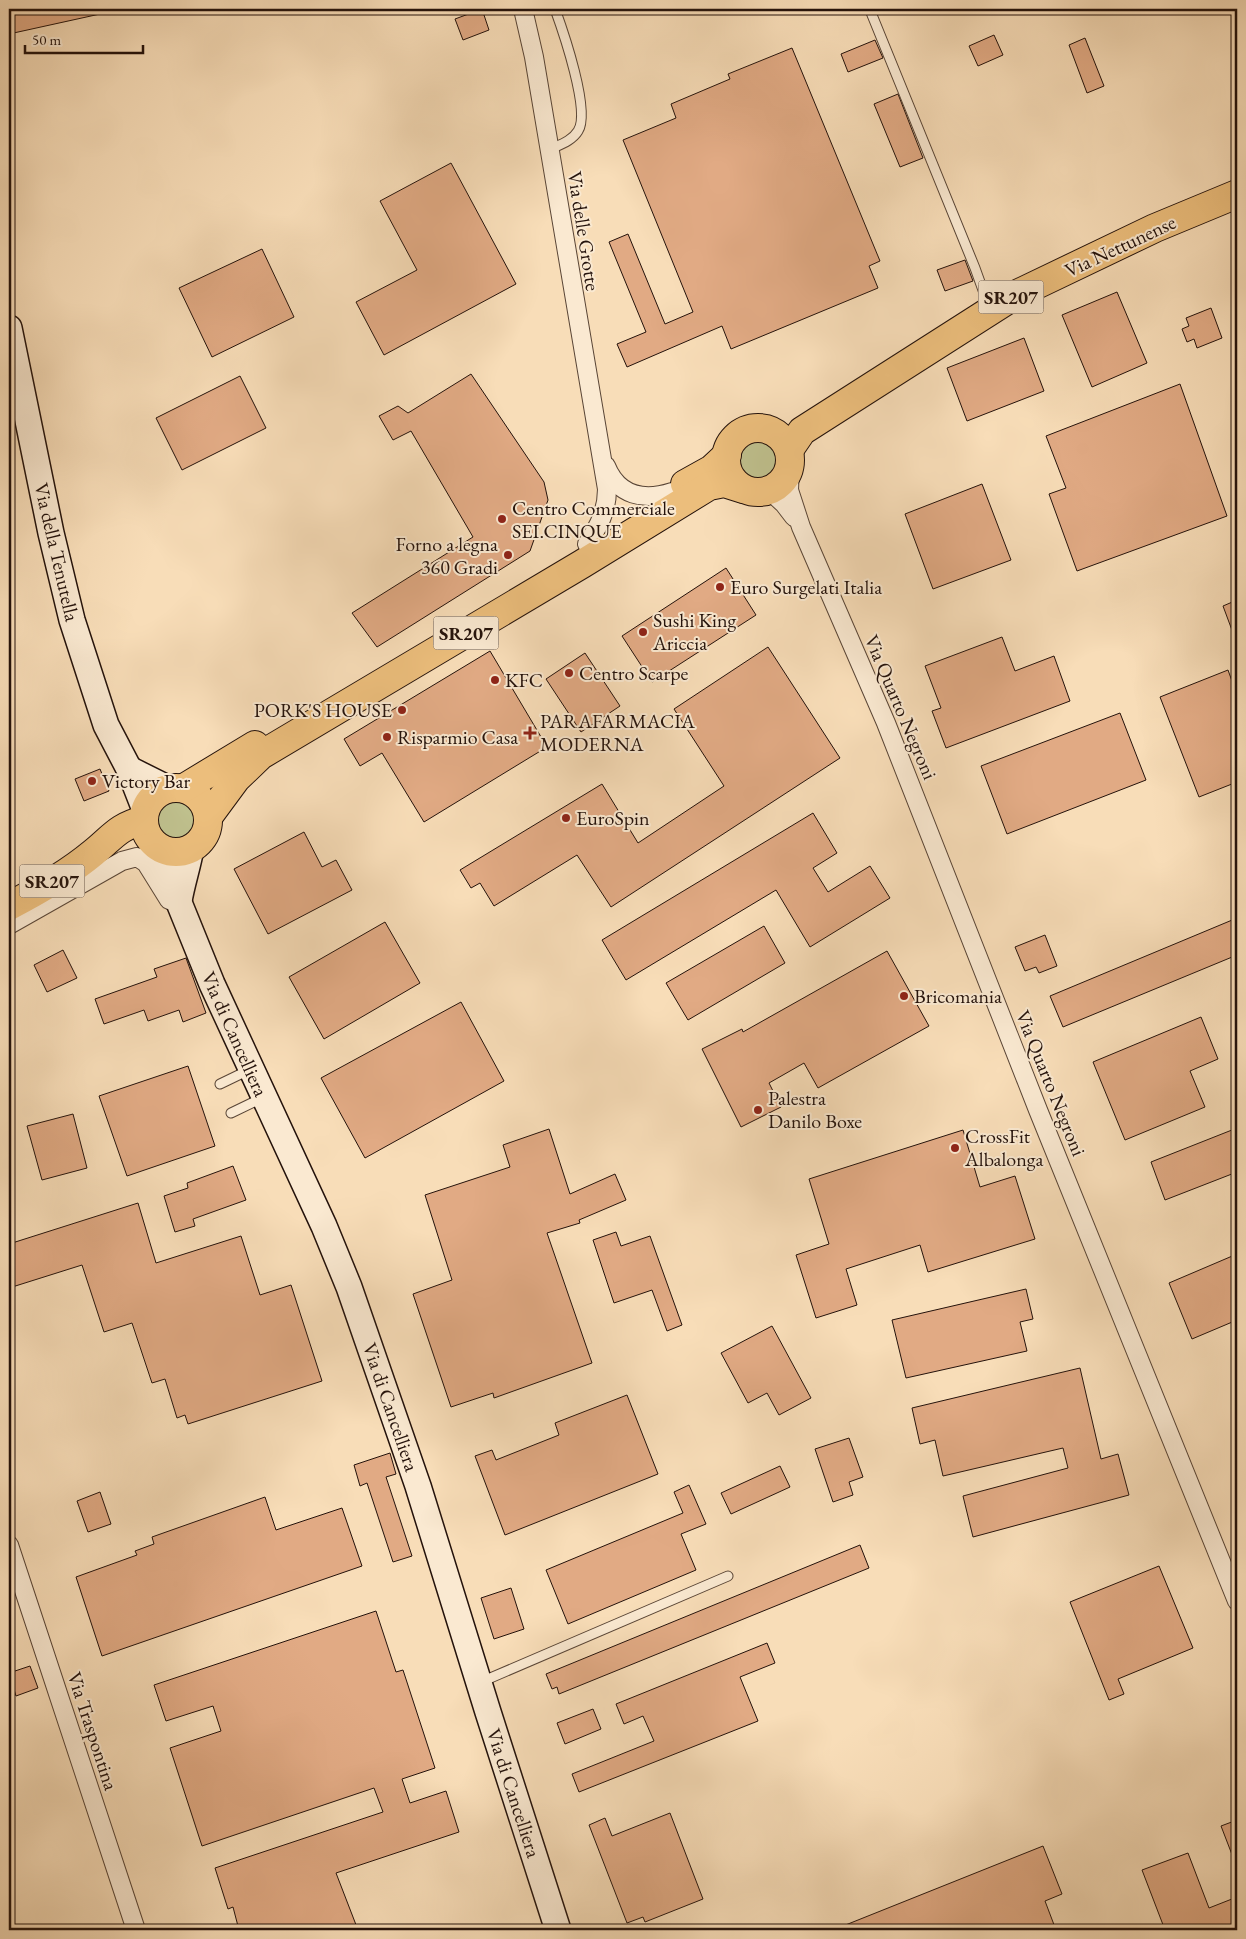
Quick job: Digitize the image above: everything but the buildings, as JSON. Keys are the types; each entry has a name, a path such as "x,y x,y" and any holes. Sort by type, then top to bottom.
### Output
{"main road":[{"name":"Via Nettunense","path":"790,445 989,310 1015,295 1155,228 1237,194"},
{"name":"SR207","path":"766,429 790,445 783,481 757,490 724,483 709,486 582,564 260,754 236,779 208,817 205,835 191,848 178,852 152,831 153,796 175,788 712,469 727,455 732,441 744,431 766,429"},
{"path":"727,455 726,465 729,475 735,483 757,490"},
{"path":"175,788 193,792 200,798 206,807 208,817"},
{"name":"SR207","path":"9,906 34,893 94,853 126,844 152,831"}],"street":[{"name":"Via delle Grotte","path":"523,9 534,57 607,489 606,508 598,527 587,544"},
{"name":"Via della Tenutella","path":"9,328 50,533 72,620 106,725 129,769 152,831"},
{"name":"Via Quarto Negroni","path":"790,445 789,490 801,527 886,723 1038,1110 1237,1600"},
{"name":"Via delle Grotte","path":"603,460 614,481 628,491 649,497 672,492"},
{"name":"Via Quarto Negroni","path":"757,490 788,509 801,527"},
{"path":"129,769 175,788"},
{"name":"Via di Cancelliera","path":"152,831 212,984 324,1226 349,1287 418,1486 558,1930"},
{"path":"9,925 122,861 136,857 146,863 175,908 181,907 181,885 191,848"},
{"name":"Via Traspontina","path":"9,1545 136,1930"}],"lane":[{"path":"549,150 575,135 579,130 581,121 580,104 572,62 555,9"},
{"path":"870,10 975,268 989,310"},
{"path":"220,1084 251,1068"},
{"path":"231,1113 264,1097"},
{"path":"479,1683 728,1576"}],"green space":[{"path":"758,431 769,433 782,444 787,460 785,471 774,484 758,489 747,487 734,476 729,460 731,449 742,436"},
{"path":"176,796 189,800 195,806 199,819 195,832 189,838 176,842 163,838 157,832 153,819 157,806 163,800"}],"place":[{"name":"Centro Commerciale SEI.CINQUE","path":"502,519"},
{"name":"Forno a legna 360 Gradi","path":"508,555"},
{"name":"Euro Surgelati Italia","path":"720,587"},
{"name":"Sushi King Ariccia","path":"643,632"},
{"name":"Centro Scarpe","path":"569,673"},
{"name":"KFC","path":"495,680"},
{"name":"PORK'S HOUSE","path":"402,710"},
{"name":"PARAFARMACIA MODERNA","path":"530,733"},
{"name":"Risparmio Casa","path":"387,737"},
{"name":"Victory Bar","path":"92,781"},
{"name":"EuroSpin","path":"566,818"},
{"name":"Bricomania","path":"904,996"},
{"name":"Palestra Danilo Boxe","path":"758,1110"},
{"name":"CrossFit Albalonga","path":"955,1148"}]}
